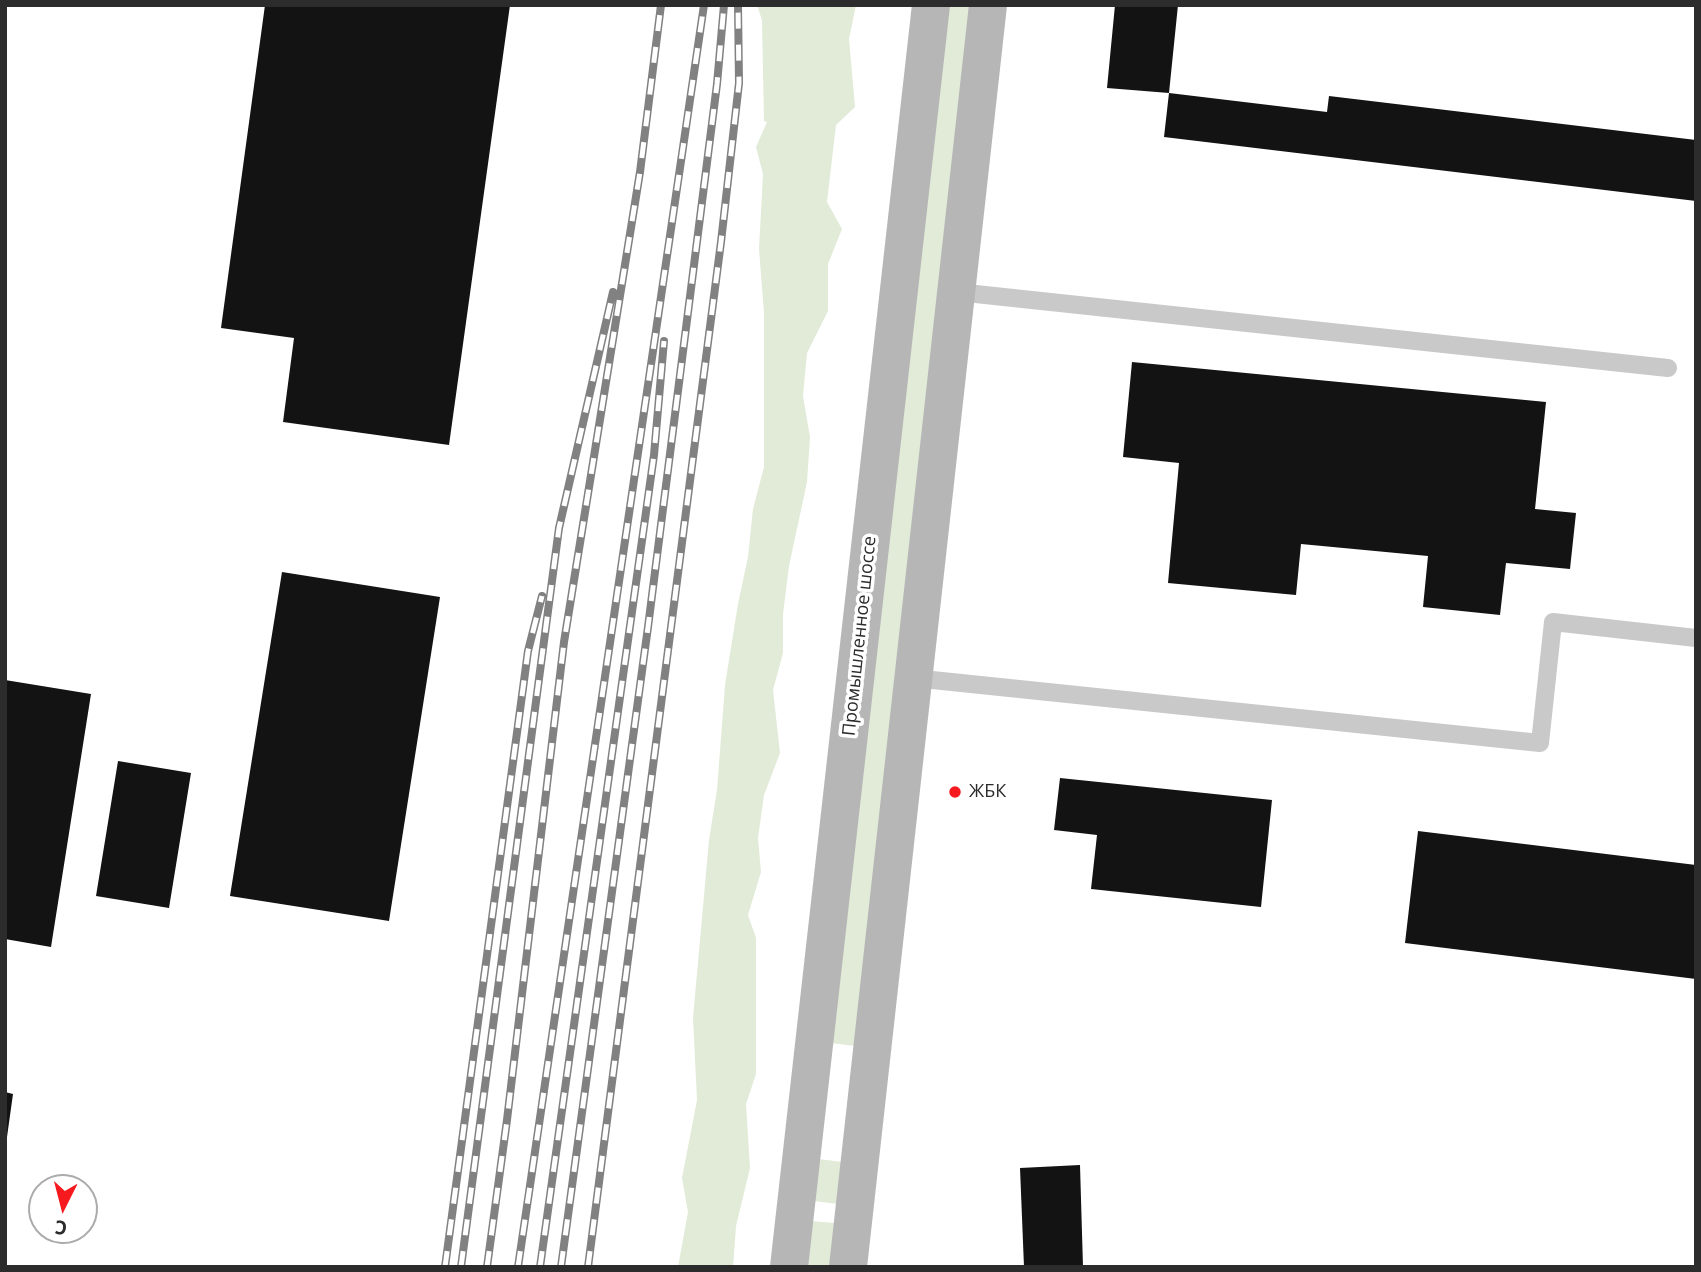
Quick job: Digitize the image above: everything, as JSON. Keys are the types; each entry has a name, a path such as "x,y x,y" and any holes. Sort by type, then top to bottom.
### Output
{"main road":[{"name":"Промышленное шоссе","path":"789,1267 931,5"},
{"path":"848,1267 989,5"},
{"path":"807,1107 865,1113"}],"lane":[{"path":"957,292 1668,368"},
{"path":"914,678 1541,743 1553,622 1696,638"}],"green space":[{"path":"757,5 856,5 849,39 855,107 836,125 827,202 842,229 828,264 828,311 807,353 803,396 810,437 807,482 789,566 783,614 783,653 773,690 780,753 764,795 758,838 761,872 748,915 756,938 756,1074 746,1104 750,1168 736,1226 733,1267 678,1267 688,1212 682,1178 697,1100 693,1018 725,685 748,557 753,509 764,467 764,313 759,249 763,174 756,147 767,122 764,121 762,20"},
{"path":"947,5 971,5 855,1046 831,1043"},
{"path":"818,1159 843,1162 838,1204 814,1201"},
{"path":"811,1221 836,1223 831,1267 806,1267"}],"building":[{"path":"265,5 510,5 449,445 283,422 294,338 221,328"},
{"path":"1115,5 1178,5 1169,93 1107,88"},
{"path":"1169,93 1327,112 1329,96 1696,140 1696,201 1164,137"},
{"path":"1132,362 1546,402 1535,509 1576,513 1570,569 1506,563 1500,615 1423,607 1428,556 1301,544 1296,595 1168,583 1179,463 1123,457"},
{"path":"282,572 440,597 389,921 230,896"},
{"path":"5,680 91,694 51,947 5,939"},
{"path":"118,761 191,773 169,908 96,896"},
{"path":"1060,778 1272,800 1261,907 1091,889 1097,835 1054,830"},
{"path":"1418,831 1696,865 1696,979 1405,943"},
{"path":"5,1092 13,1094 7,1137 5,1137"},
{"path":"1080,1165 1083,1267 1024,1267 1020,1168"}],"railway":[{"path":"487,1267 564,642 640,172 661,5"},
{"path":"518,1267 704,5"},
{"path":"561,1267 648,627 717,84 724,5"},
{"path":"588,1267 721,242 739,83 738,5"},
{"path":"461,1267 559,528 613,292"},
{"path":"540,1267 654,455 664,341"},
{"path":"445,1267 528,651 542,596"}],"place":[{"name":"ЖБК","path":"955,792"}]}
